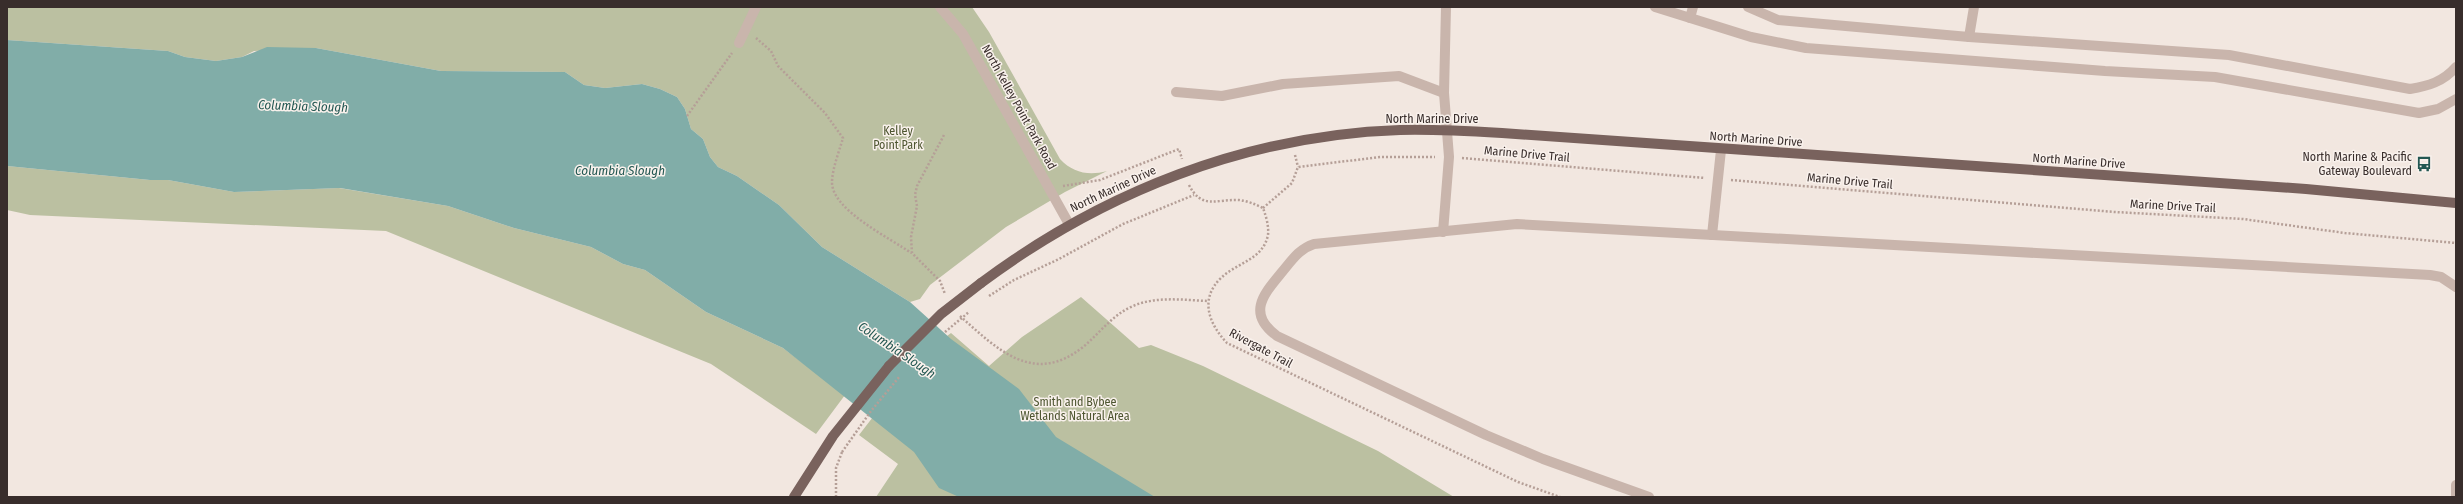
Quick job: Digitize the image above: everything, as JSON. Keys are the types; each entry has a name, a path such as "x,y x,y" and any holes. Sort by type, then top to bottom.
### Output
{"main road":[{"name":"North Marine Drive","path":"794,497 833,436 889,366 914,340 981,283 1069,224 1120,199 1184,171 1253,151 1329,136 1399,130 1447,130 2298,189 2456,203"}],"street":[{"path":"739,43 756,7"},
{"name":"North Kelley Point Park Road","path":"940,7 954,21 966,40 1069,224"},
{"path":"1443,232 1449,157 1444,93 1446,7"},
{"path":"1655,7 1751,37 1806,48 2105,71 2215,77 2419,113 2438,109 2456,99"},
{"path":"1690,18 1693,7"},
{"path":"1748,7 1778,20 1969,37 2230,55 2410,89 2431,85 2449,75 2456,67"},
{"path":"1969,37 1974,7"},
{"path":"1176,92 1222,96 1283,84 1399,76 1444,93"},
{"path":"1712,234 1721,150"},
{"path":"1649,497 1543,459 1481,433 1277,336 1263,321 1260,307 1262,296 1303,248 1314,244 1517,224 2422,275 2441,277 2456,287"},
{"path":"2456,485 2456,497"}],"path":[{"path":"745,29 771,51 778,66 825,113 842,138 832,184 838,198 863,224 912,254 940,281 948,300"},
{"path":"688,116 739,43"},
{"path":"912,254 911,236 917,206 915,195 918,186 944,135"},
{"path":"956,312 1002,352 1016,359 1042,365 1069,357 1084,346 1105,326 1133,306 1165,299 1208,301 1221,278 1251,260 1262,247 1268,235 1267,220 1263,208 1239,200 1202,200 1194,195 1184,171 1179,149 1100,180 1048,187"},
{"name":"Marine Drive Trail","path":"1263,208 1292,183 1298,167 1380,157 1449,157 2115,212 2243,219 2345,233 2456,244"},
{"path":"984,300 1014,280 1059,259 1123,224 1194,195"},
{"name":"Rivergate Trail","path":"1208,301 1209,315 1214,330 1227,343 1511,479 1560,497"},
{"path":"942,334 974,307"},
{"path":"836,497 836,468 842,452 871,411 904,372"}],"green space":[{"name":"Kelley Point Park","path":"7,7 972,7 989,32 1060,159 1070,167 1082,172 1094,173 1107,171 1065,192 1006,227 930,285 920,299 910,302 822,247 779,205 737,176 718,167 710,157 703,139 691,129 685,109 677,97 660,89 642,84 605,88 584,85 565,72 441,71 316,48 254,51 242,57 216,61 185,57 168,51 7,40"},
{"path":"7,166 150,180 168,180 234,192 339,188 448,206 514,228 591,247 623,264 645,270 706,312 783,348 845,395 816,434 711,364 386,231 30,215 7,210"},
{"name":"Smith and Bybee Wetlands Natural Area","path":"1081,297 1139,348 1151,345 1203,366 1378,451 1454,497 876,497 898,464 859,435 883,404 947,336 951,333 989,366 1022,337"}],"water":[{"name":"Columbia Slough","path":"7,40 168,51 185,57 216,61 242,57 267,47 316,48 441,71 565,72 584,85 605,88 642,84 660,89 677,97 685,109 691,129 703,139 710,157 718,167 737,176 779,205 822,247 910,302 951,339 1019,389 1056,437 1155,497 959,497 939,488 914,452 783,348 706,312 645,270 623,264 591,247 514,228 448,206 340,188 234,192 168,180 150,180 7,166"}],"place":[{"name":"North Marine & Pacific Gateway Boulevard","path":"2424,164"}]}
